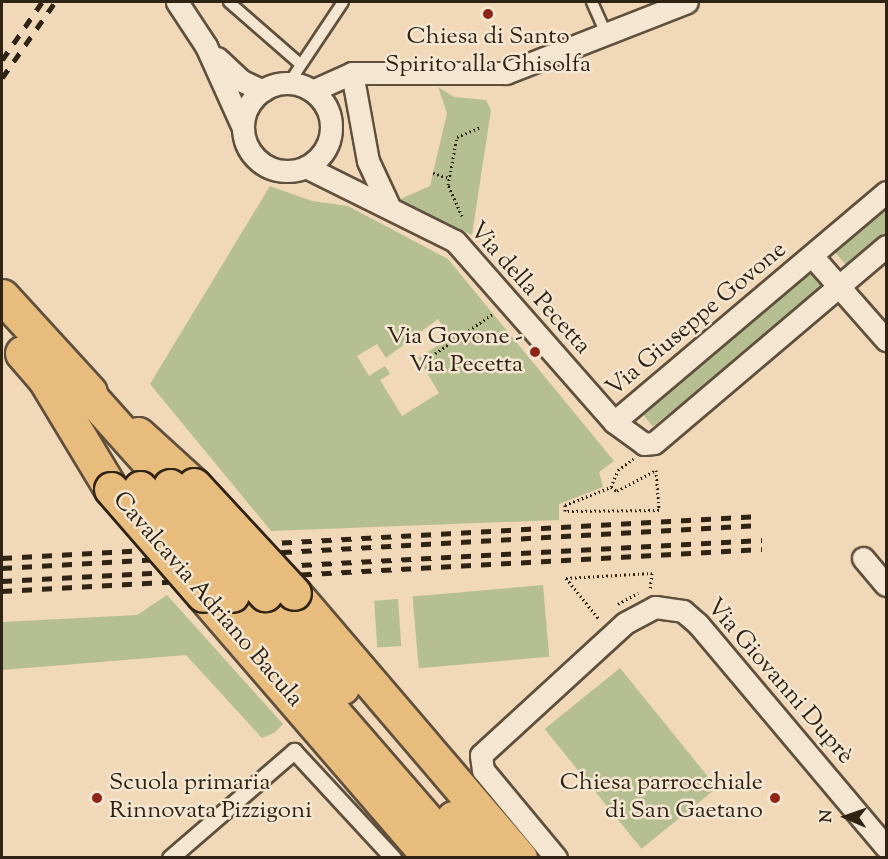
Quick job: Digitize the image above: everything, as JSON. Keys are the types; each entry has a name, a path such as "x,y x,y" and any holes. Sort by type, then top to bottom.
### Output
{"main road":[{"name":"Cavalcavia Adriano Bacula","path":"2,296 57,376 154,487 279,594 520,858"},
{"name":"Cavalcavia Adriano Bacula","path":"2,330 57,376 154,487"},
{"path":"154,487 217,595 460,858"},
{"name":"Cavalcavia Adriano Bacula","path":"279,594 336,681 487,858"},
{"name":"Cavalcavia Adriano Bacula","path":"217,595 430,858"}],"street":[{"path":"177,2 207,46 242,81 263,91"},
{"path":"312,91 352,73 494,76 607,36 687,2"},
{"name":"Via della Pecetta","path":"207,46 243,128 249,149 264,165 284,171 306,167 351,186 466,252 614,423 630,439 654,443"},
{"path":"352,73 368,160 389,206"},
{"path":"243,128 249,107 263,91 289,84 312,91 330,117 325,149 306,167"},
{"name":"Via della Pecetta","path":"325,149 351,186"},
{"name":"Via Giuseppe Govone","path":"614,423 813,257 886,192"},
{"path":"654,443 886,246"},
{"name":"Via Giuseppe Govone","path":"813,257 886,340"},
{"path":"863,558 886,585"},
{"name":"Via Giovanni Duprè","path":"556,858 483,770 481,755 625,623 655,607 670,607 698,624 886,847"},
{"path":"170,858 294,751 393,858"}],"lane":[{"path":"229,2 300,64"},
{"path":"289,84 300,64 343,2"},
{"path":"592,2 607,36"}],"path":[{"path":"462,216 449,191 449,178 457,137 480,127"},
{"path":"433,173 449,178"},
{"path":"424,362 498,311"},
{"path":"611,487 617,490 656,470 659,510 565,512 565,505 611,487 618,470 654,443"},
{"path":"605,615 599,619 566,578 652,573 653,588 626,597 610,610"}],"green space":[{"path":"438,87 454,97 486,100 491,110 472,235 398,200 430,186 447,113"},
{"path":"270,186 312,201 348,206 448,259 614,461 599,472 603,487 559,504 559,520 271,531 150,384","holes":["438,319 450,338 418,358 439,393 402,416 380,380 390,374 385,366 369,376 357,356 377,344 386,358"]},
{"path":"886,203 886,233 848,267 833,250"},
{"path":"810,271 824,288 653,427 639,409"},
{"path":"543,585 549,657 419,668 412,596"},
{"path":"167,595 283,724 274,733 262,738 186,655 2,670 2,622 137,615"},
{"path":"398,599 401,646 377,648 374,601"},
{"path":"620,668 717,788 642,849 545,729"}],"railway":[{"path":"2,60 42,2"},
{"path":"2,78 55,2"},
{"path":"2,558 760,516"},
{"path":"2,568 760,525"},
{"path":"2,581 762,540"},
{"path":"2,591 762,549"}],"place":[{"name":"Chiesa di Santo Spirito alla Ghisolfa","path":"488,14"},
{"name":"Via Govone - Via Pecetta","path":"535,352"},
{"name":"Scuola primaria Rinnovata Pizzigoni","path":"97,798"},
{"name":"Chiesa parrocchiale di San Gaetano","path":"775,798"}]}
